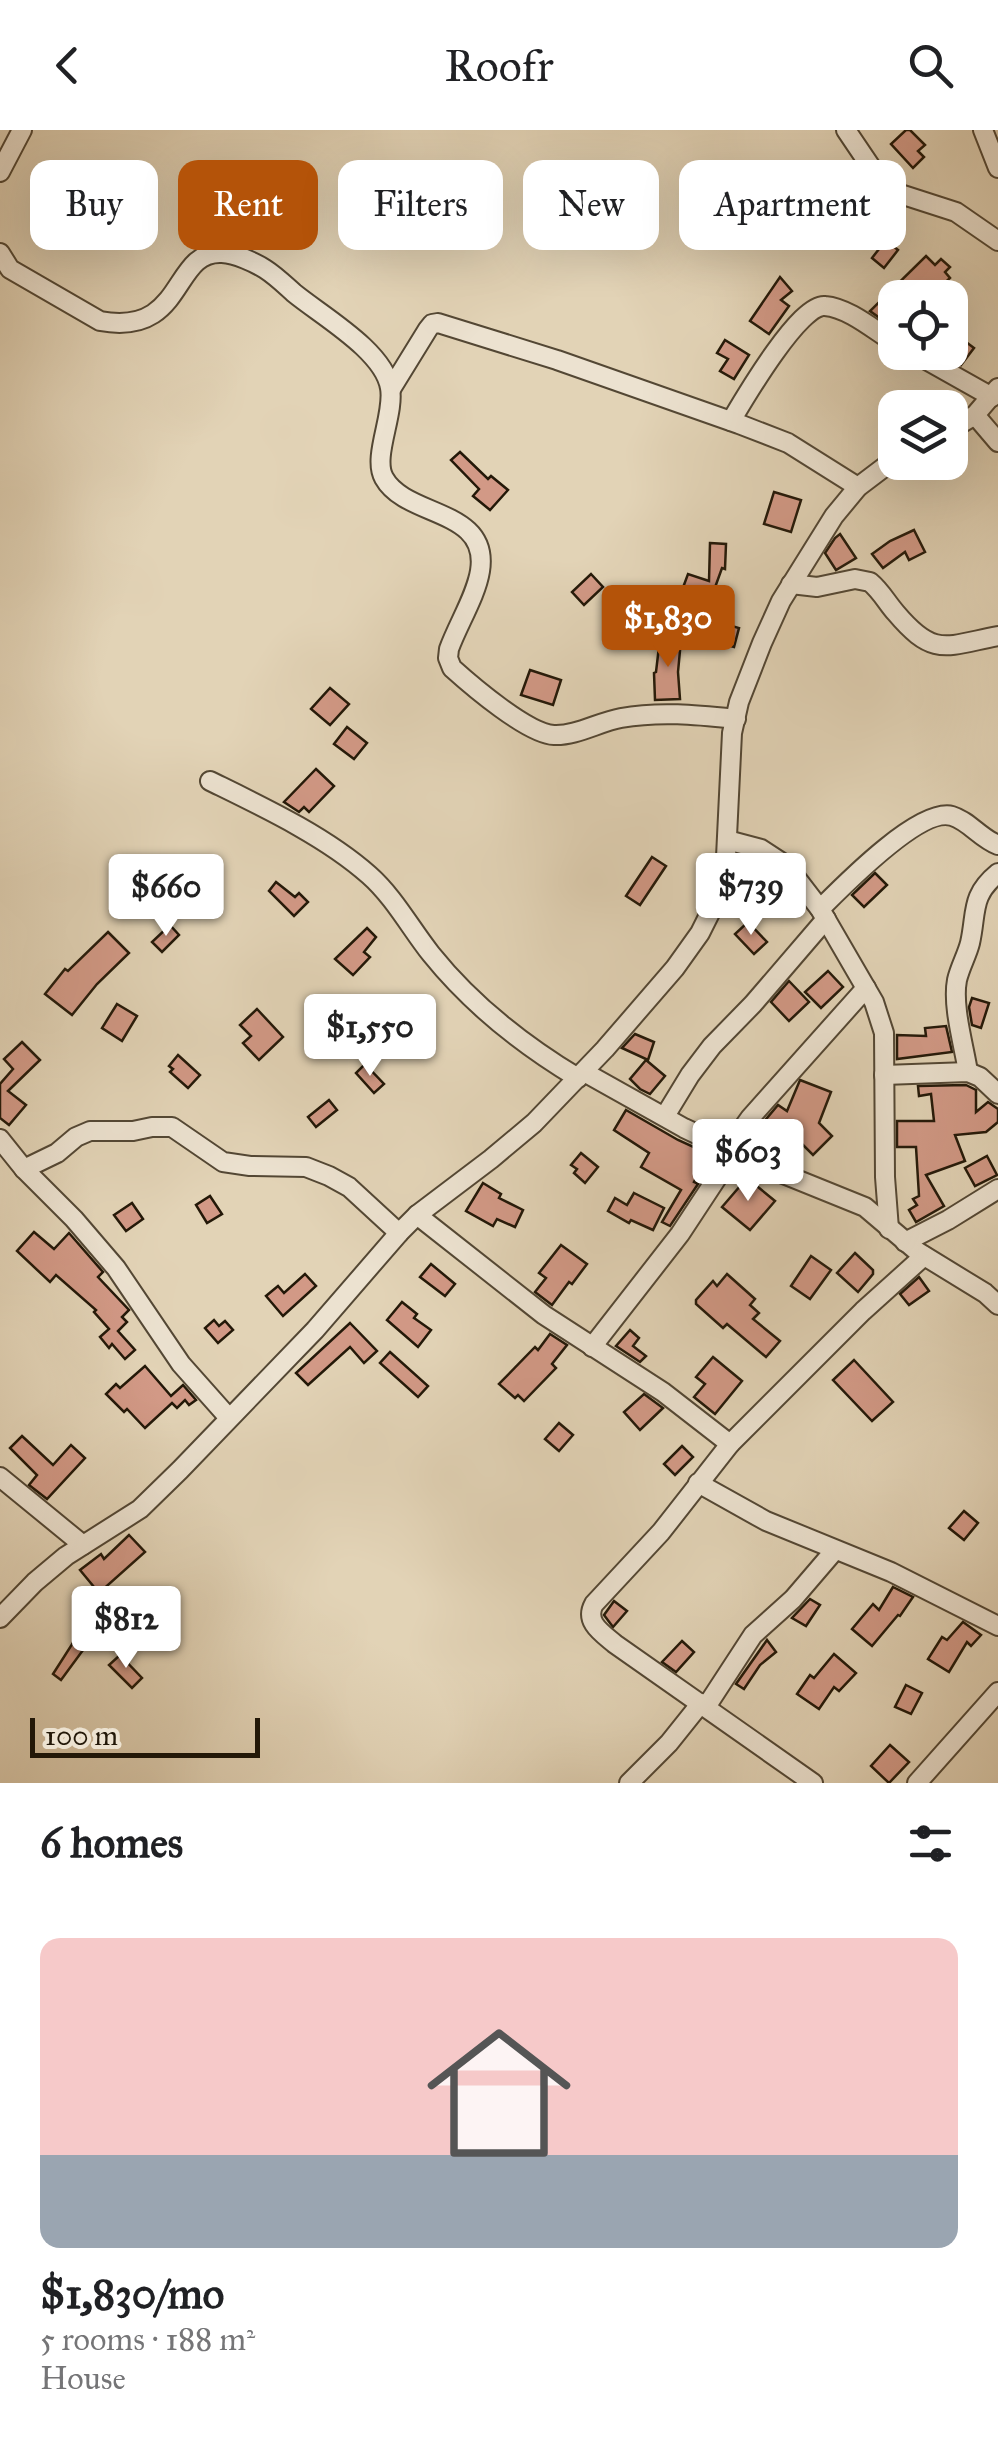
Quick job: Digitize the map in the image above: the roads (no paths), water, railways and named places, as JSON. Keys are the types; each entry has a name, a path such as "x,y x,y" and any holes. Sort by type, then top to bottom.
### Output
{"street":[{"path":"0,172 22,130"},
{"path":"846,130 875,173 894,192 956,212 998,241"},
{"path":"983,130 998,168"},
{"path":"0,253 10,269 100,322 117,324 142,322 152,316 170,299 197,261 207,255 238,256 264,268 354,339 381,367 391,390 380,463 387,483 407,499 460,524 473,538 481,556 481,570 449,649 452,668 525,724 555,736 614,719 655,713 736,718"},
{"path":"731,420 768,361 816,306 828,306 852,316 878,332"},
{"path":"391,390 428,329 438,323 731,420 788,443 858,487"},
{"path":"949,370 995,392 968,419"},
{"path":"974,415 998,442"},
{"path":"0,1618 35,1582 140,1509 314,1330 398,1233 534,1123 674,968 700,933 722,881 732,733 758,653 781,601 834,516 858,487 878,472"},
{"path":"792,584 818,588 855,579 870,582 907,626 928,644 956,644 998,636"},
{"path":"210,780 329,846 370,876 434,958 496,1021 535,1052 766,1168 866,1207 905,1242 998,1305"},
{"path":"665,1116 712,1046 753,1004 823,914 900,837 934,816 950,815 998,844"},
{"path":"727,840 761,849 787,866 823,914 874,1002 884,1033 885,1177 890,1229"},
{"path":"968,1072 957,978 970,942 973,911 985,884 998,873"},
{"path":"592,1347 680,1234 750,1118 866,988"},
{"path":"884,1075 968,1072 980,1077 998,1094"},
{"path":"24,1169 90,1132 132,1132 172,1126 224,1162 306,1167 329,1176 348,1187 398,1233"},
{"path":"0,1139 116,1268 181,1364 229,1418"},
{"path":"905,1242 998,1189"},
{"path":"417,1216 544,1316 663,1392 730,1444"},
{"path":"812,1783 614,1644 592,1622 590,1612 661,1532 730,1444 924,1256"},
{"path":"0,1477 83,1545"},
{"path":"698,1484 766,1521 891,1572 998,1626"},
{"path":"629,1783 703,1705 753,1635 793,1600 835,1550"},
{"path":"917,1783 998,1692"}]}
